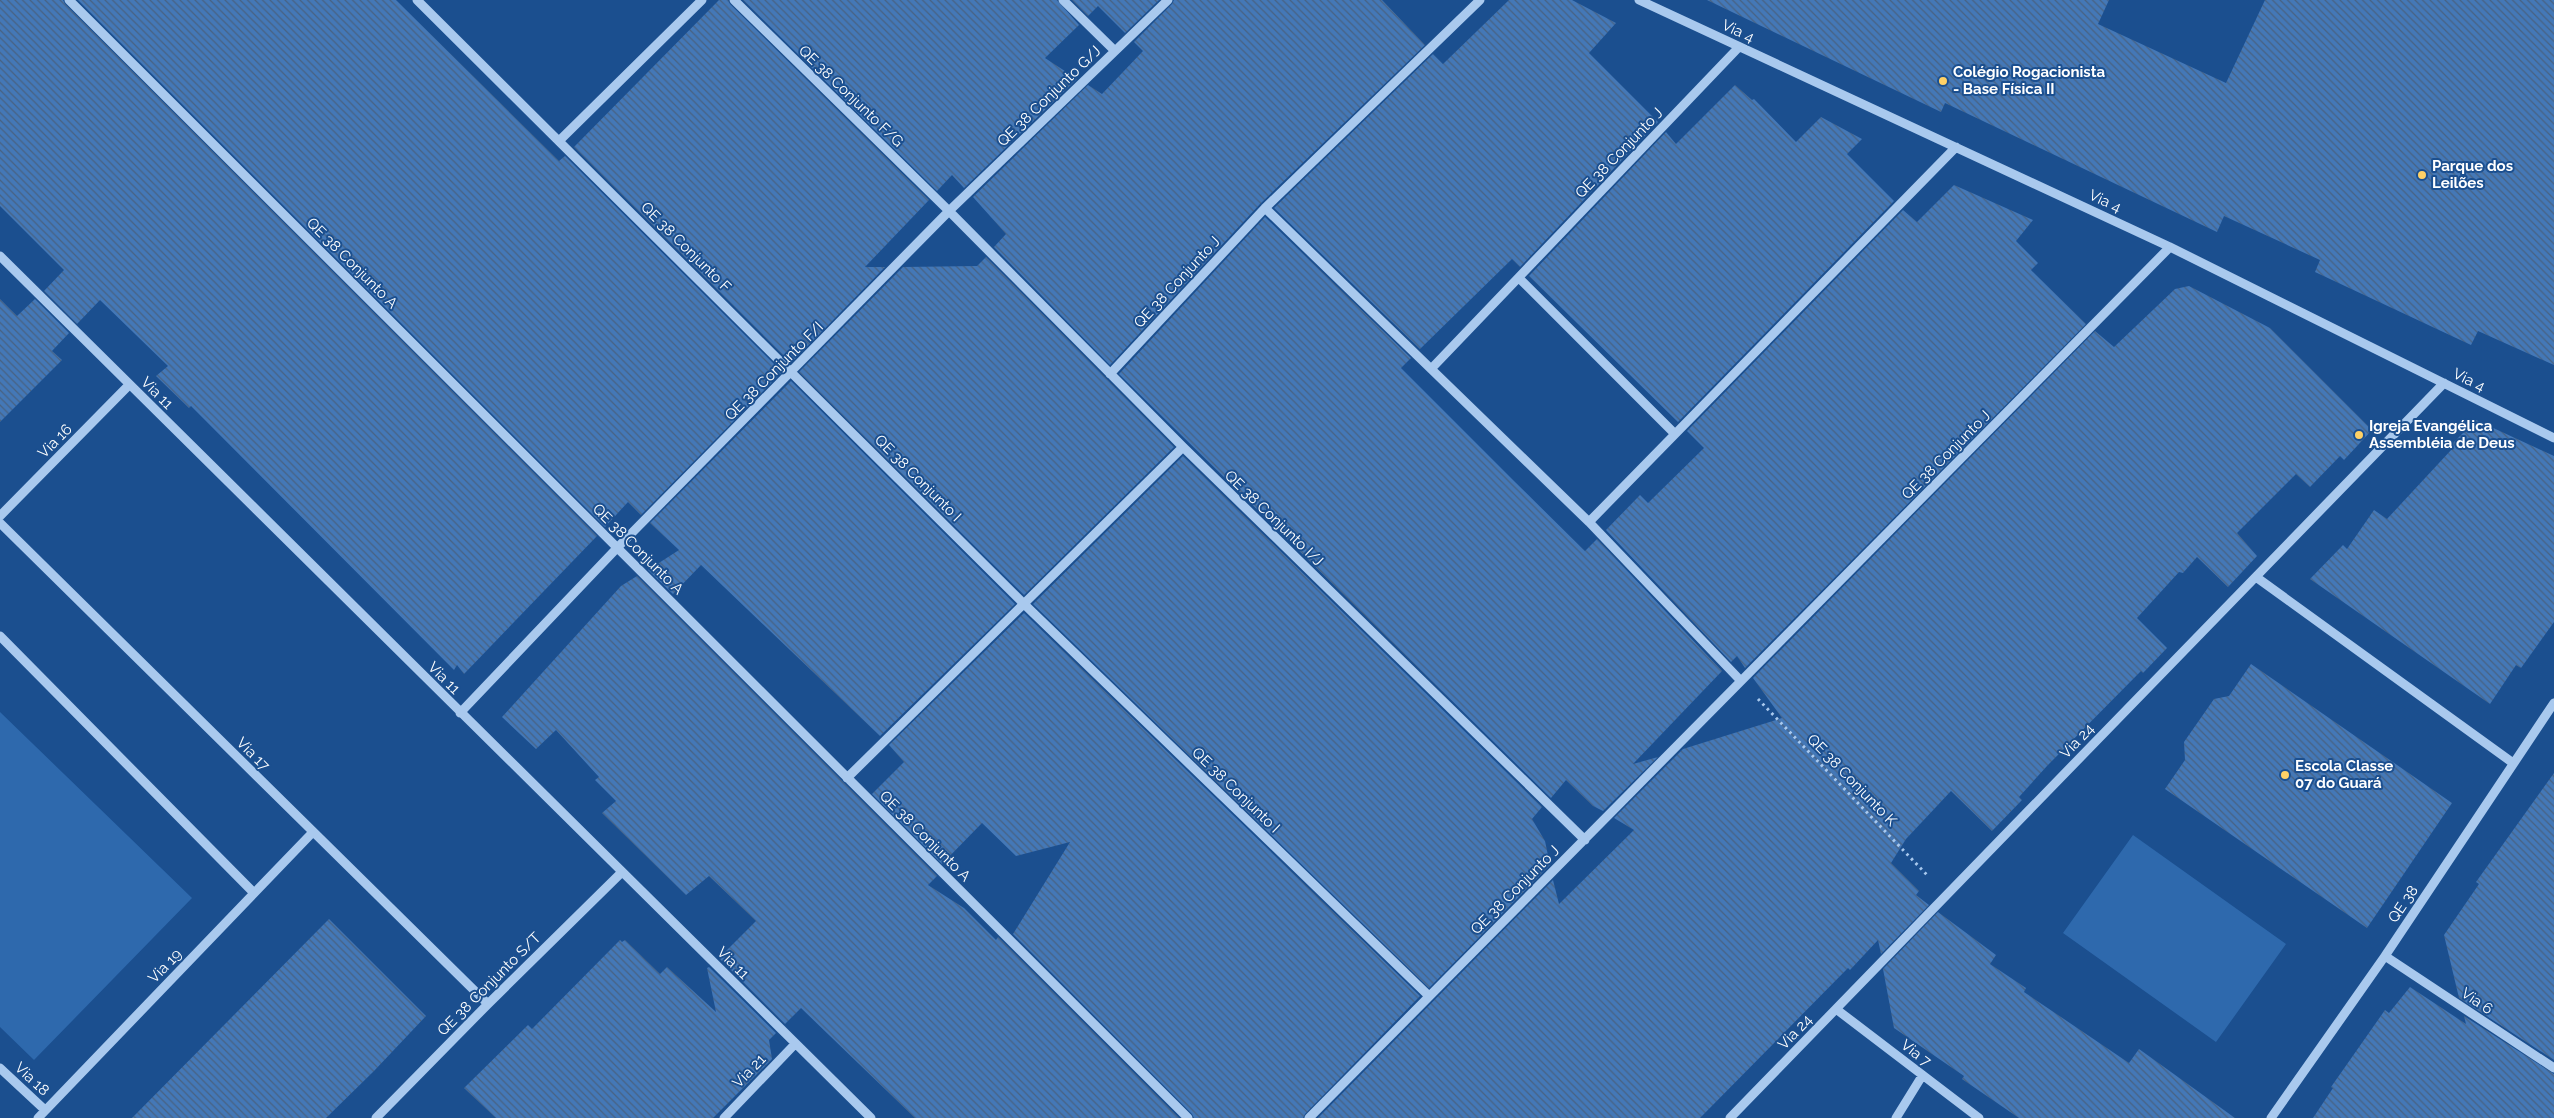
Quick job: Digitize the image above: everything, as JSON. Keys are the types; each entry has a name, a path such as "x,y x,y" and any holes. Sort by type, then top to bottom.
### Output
{"street":[{"name":"QE 38 Conjunto A","path":"69,0 1188,1118"},
{"path":"559,141 702,0"},
{"name":"QE 38 Conjunto F/G","path":"734,0 949,211"},
{"path":"1063,0 1115,51"},
{"name":"QE 38 Conjunto G/J","path":"949,211 1168,0"},
{"name":"QE 38 Conjunto J","path":"1110,374 1265,208 1480,0"},
{"name":"Via 4","path":"1639,0 2170,247 2554,438"},
{"name":"QE 38 Conjunto F","path":"420,1 793,372"},
{"name":"QE 38 Conjunto J","path":"1431,369 1739,46"},
{"path":"1589,522 1956,146"},
{"path":"1265,208 1589,522 1741,681"},
{"name":"QE 38 Conjunto F/I","path":"460,713 617,548 793,372 949,211"},
{"name":"QE 38 Conjunto I/J","path":"949,211 1183,447 1584,840"},
{"name":"QE 38 Conjunto J","path":"1309,1118 2170,247"},
{"name":"Via 11","path":"0,256 794,1044 872,1118"},
{"path":"1519,278 1674,433"},
{"name":"QE 38 Conjunto I","path":"793,372 1023,603 1430,996"},
{"name":"Via 24","path":"1730,1118 2444,383"},
{"name":"Via 16","path":"0,516 129,385"},
{"path":"847,778 1183,447"},
{"name":"Via 17","path":"0,523 488,1004"},
{"path":"2256,576 2513,762"},
{"path":"0,636 254,893"},
{"name":"QE 38","path":"2271,1118 2385,956 2554,703"},
{"name":"Via 19","path":"38,1118 313,832"},
{"name":"QE 38 Conjunto S/T","path":"376,1118 622,872"},
{"name":"Via 6","path":"2385,956 2554,1068"},
{"name":"Via 7","path":"1836,1009 1979,1118"},
{"name":"Via 21","path":"724,1118 794,1044"},
{"name":"Via 18","path":"0,1068 45,1110"},
{"path":"1896,1118 1922,1076"}],"path":[{"name":"QE 38 Conjunto K","path":"1741,681 1947,895"}],"shaded area":[{"path":"0,712 192,898 34,1060 0,1027"},
{"path":"2133,835 2286,944 2216,1042 2063,933"}],"building":[{"path":"0,0 63,0 597,536 464,674 457,665 454,670 191,406 189,408 156,376 168,366 100,300 77,324 44,291 64,270 0,206"},
{"path":"78,0 396,0 559,161 565,156 782,372 641,515 628,502 605,527"},
{"path":"719,0 728,0 929,200 865,267 885,267 791,363 574,147"},
{"path":"743,0 1057,0 1079,25 1045,58 1077,79 964,188 952,175 937,191"},
{"path":"1072,0 1159,0 1125,33 1098,6 1088,16"},
{"path":"1174,0 1382,0 1425,45 1260,204 1110,365 994,247 1006,234 973,197 1088,85 1102,94 1143,51 1134,42"},
{"path":"1509,0 1572,0 1616,23 1589,53 1658,122 1520,267 1512,259 1420,349 1274,208 1433,54 1443,64"},
{"path":"1707,0 2109,0 2098,24 2226,83 2265,0 2554,0 2554,365 2478,331 2471,345 2315,272 2320,260 2224,216 2217,232 1945,103 1941,112"},
{"path":"1735,85 1752,100 1754,99 1796,142 1821,117 1862,139 1847,154 1894,201 1678,422 1529,276 1666,132 1676,144"},
{"path":"1954,185 2033,220 2016,241 2038,263 2031,270 2086,324 1745,668 1737,656 1731,662 1606,530 1640,495 1648,503 1704,448 1687,431 1903,210 1917,222"},
{"path":"1265,217 1411,358 1401,368 1514,481 1585,551 1597,539 1722,671 1633,764 1658,757 1603,811 1593,806 1566,780 1551,798 1119,374"},
{"path":"986,257 1174,447 1024,595 799,372 903,267 977,266"},
{"path":"2189,286 2270,328 2372,430 2344,460 2340,456 2310,487 2296,474 2237,533 2257,556 2228,587 2197,557 2183,573 2179,572 2137,618 2167,648 2143,673 2141,671 2047,766 2019,797 2022,800 1992,831 1951,791 1906,839 1891,863 1919,891 1916,895 1929,905 1881,954 1878,940 1700,1118 1318,1118 1553,880 1559,904 1634,830 1614,818 1683,749 1782,718 1753,678 2095,331 2114,347 2175,289"},
{"path":"0,299 17,316 35,299 69,333 52,351 62,360 0,422"},
{"path":"791,381 1015,604 880,736 701,565 673,594 648,570 679,550 650,523"},
{"path":"2476,420 2554,456 2554,622 2521,668 2516,665 2490,704 2310,579 2343,545 2347,549 2374,510 2387,519 2452,449 2450,446"},
{"path":"1183,456 1542,807 1532,819 1545,841 1550,865 1429,988 1033,604"},
{"path":"637,576 937,876 928,885 964,908 996,940 998,937 1179,1118 915,1118 801,1008 785,1024 719,958 756,921 709,876 686,895 602,813 616,801 595,780 599,777 556,730 536,749 502,717 621,586"},
{"path":"1024,613 1420,996 1303,1118 1194,1118 1013,934 1070,842 1016,856 982,823 942,864 872,794 904,762 889,745"},
{"name":"Escola Classe 07 do Guará","path":"2251,664 2452,803 2367,928 2165,789 2185,760 2184,742 2214,699 2229,696"},
{"path":"2554,773 2554,1060 2459,998 2444,935 2479,884 2476,882"},
{"path":"1938,912 1996,955 1990,964 2026,988 2024,992 2129,1063 2139,1049 2235,1118 2019,1118 1962,1079 1964,1076 1894,1028 1883,969"},
{"path":"329,919 426,1016 374,1071 326,1118 132,1118"},
{"path":"620,940 622,942 625,940 660,974 667,967 716,1012 707,968 709,967 776,1033 769,1040 772,1059 713,1118 496,1118 464,1088 528,1025 532,1029"},
{"path":"2410,987 2466,1024 2464,1016 2554,1074 2554,1118 2313,1118 2333,1088 2331,1087 2385,1010 2389,1013"}],"place":[{"name":"Colégio Rogacionista - Base Física II","path":"1943,81"},
{"name":"Parque dos Leilões","path":"2422,175"},
{"name":"Igreja Evangélica Assembléia de Deus","path":"2359,435"},
{"name":"Escola Classe 07 do Guará","path":"2285,775"}]}
